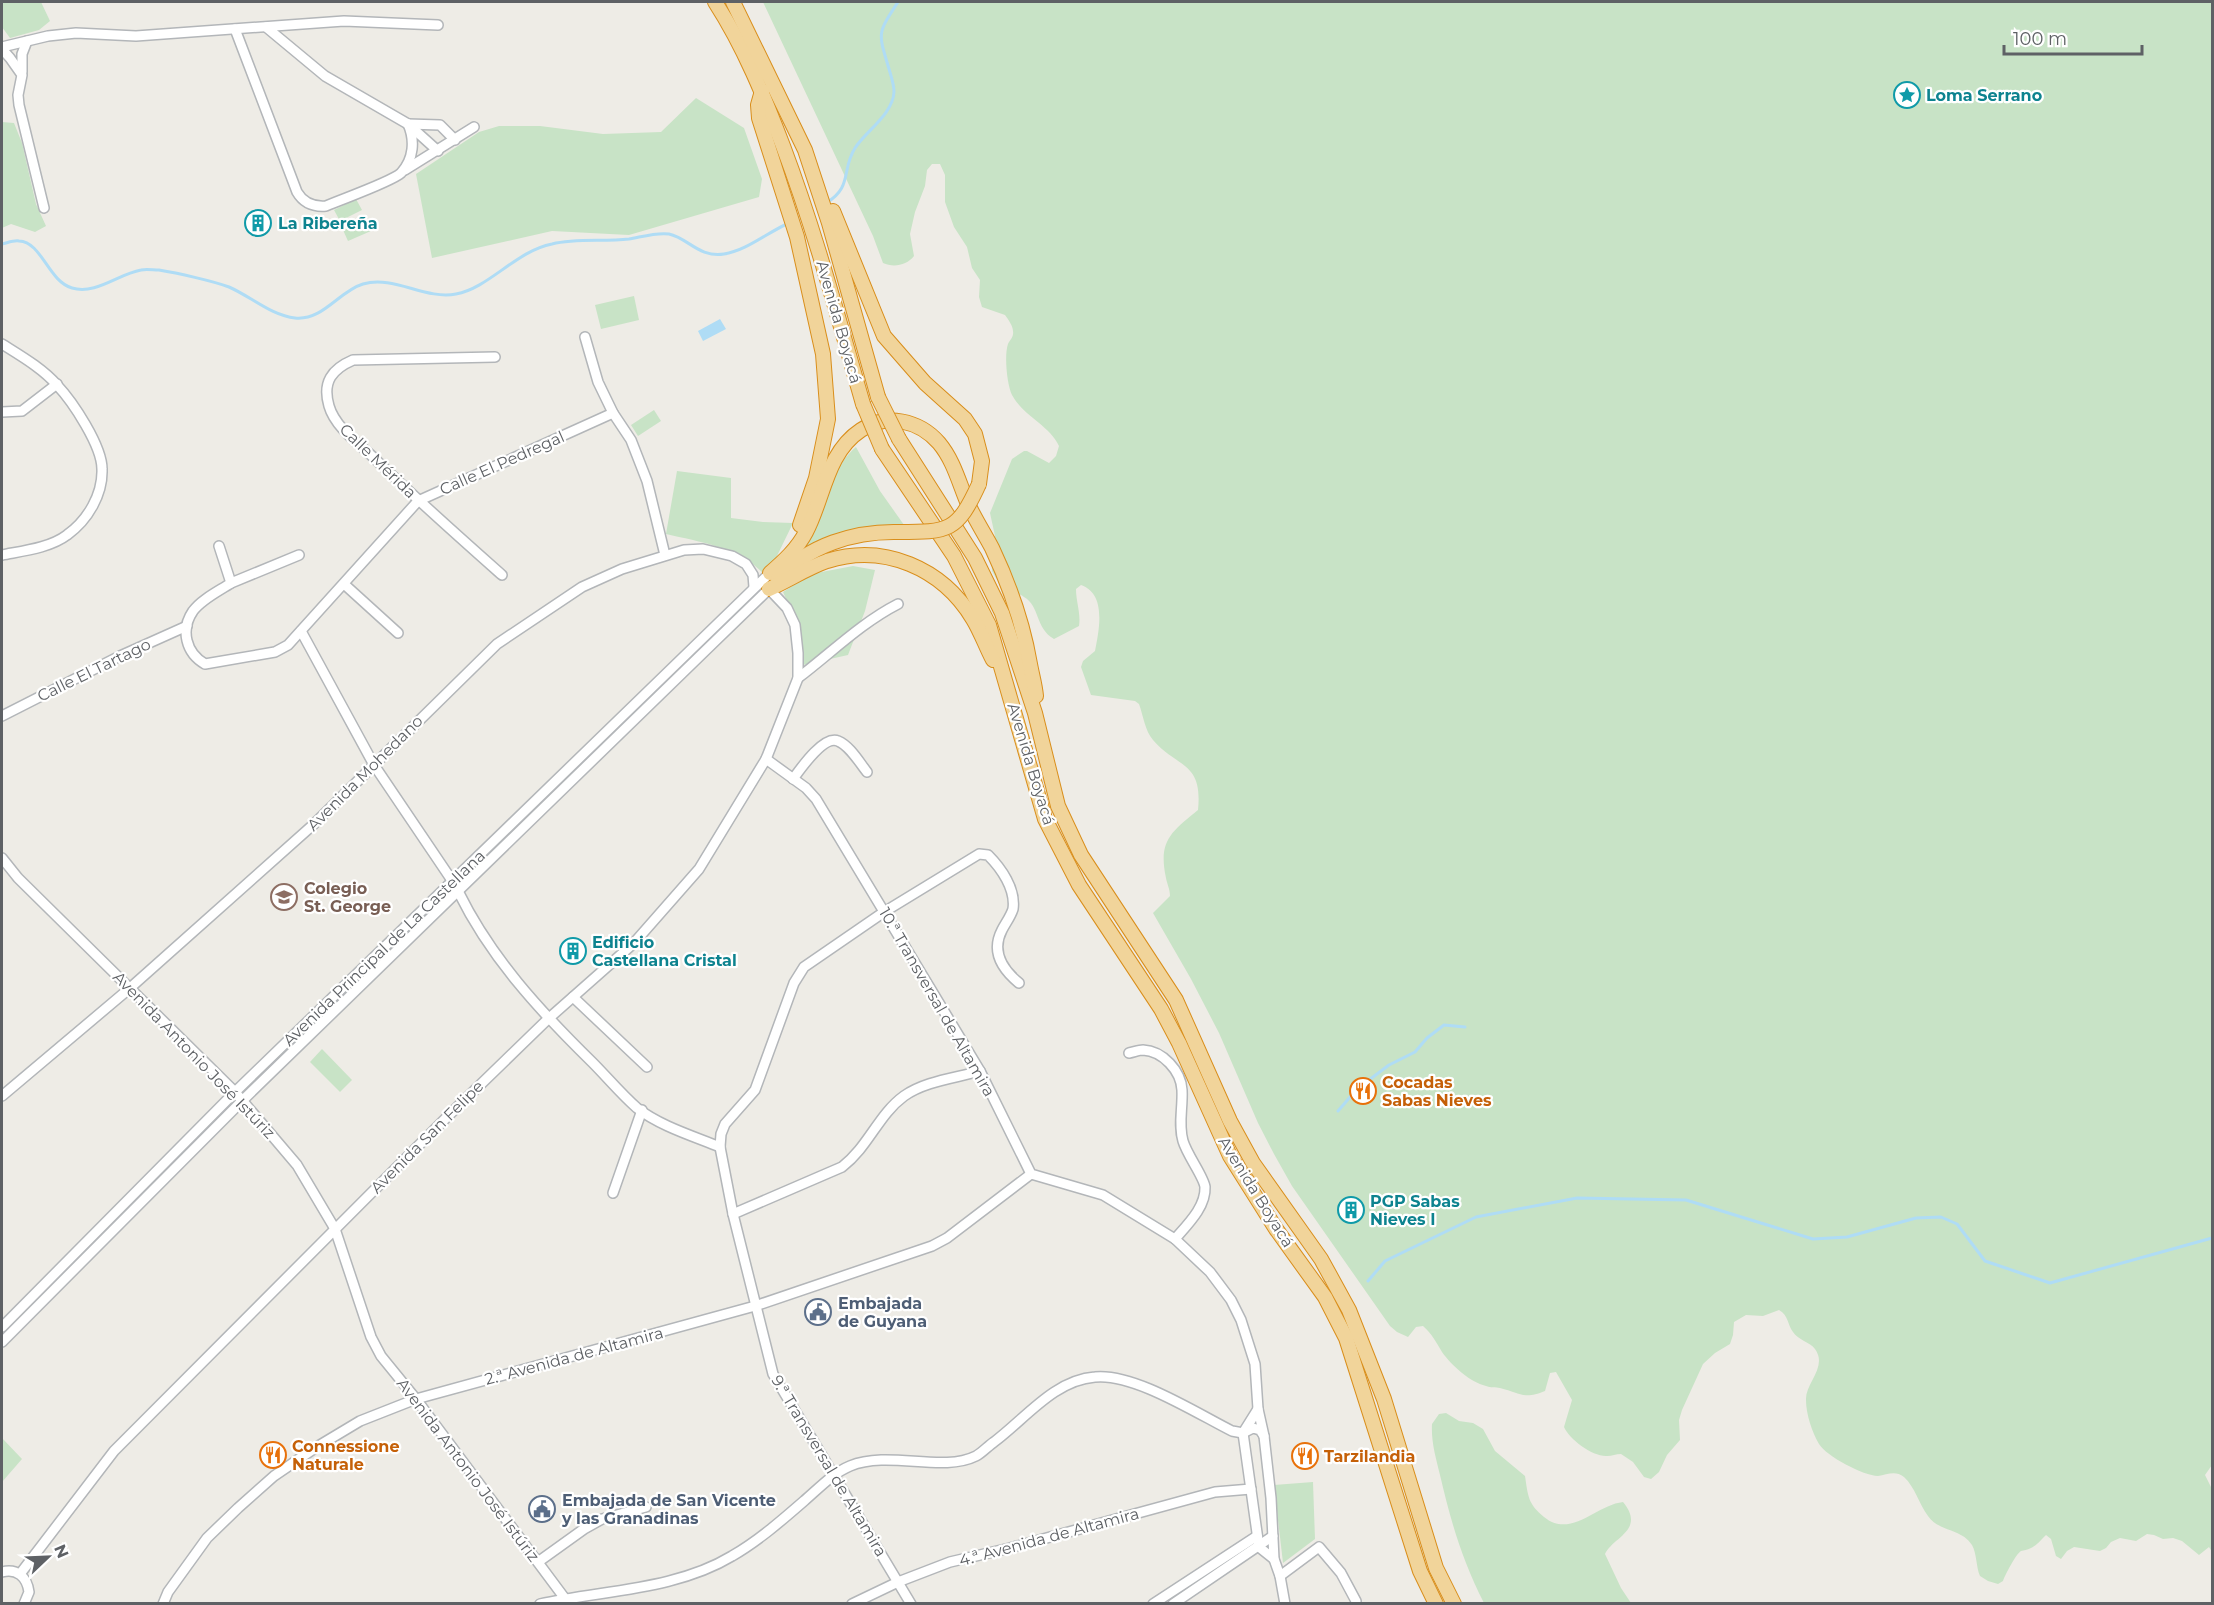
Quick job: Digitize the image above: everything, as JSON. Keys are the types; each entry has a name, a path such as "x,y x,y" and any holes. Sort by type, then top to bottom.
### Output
{"highway":[{"name":"Avenida Boyacá","path":"715,2 729,24 762,91 798,187 813,230 862,404 882,449 954,556 989,625 1045,819 1079,885 1161,1010 1179,1043 1230,1156 1276,1229 1325,1297 1346,1338 1420,1571 1437,1604"},
{"name":"Avenida Boyacá","path":"733,2 805,150 816,165 878,397 900,439 975,558 1002,613 1035,713 1058,806 1081,855 1176,1000 1230,1121 1253,1163 1321,1259 1349,1310 1384,1399 1436,1568 1454,1604"},
{"path":"762,91 758,105 759,118 797,237 824,354 828,419 816,478 803,518 790,544 770,573"},
{"path":"769,590 789,568 828,544 860,534 932,532 946,528 964,513 979,484 982,461 975,434 965,419 925,383 884,336 833,222"},
{"path":"770,573 802,539 814,515 827,475 853,436 880,421 892,420 914,425 934,438 948,456 1010,588 1028,650 1035,691 1035,713"},
{"path":"769,590 814,566 838,558 866,554 900,560 927,574 959,600 974,620 992,659 1004,674"}],"street":[{"path":"22,75 2,48 48,36 76,33 136,36 358,21 438,25"},
{"path":"266,27 325,76 408,124 438,151"},
{"path":"235,28 297,192 305,202 326,206 400,173 474,127"},
{"path":"27,41 22,54 19,105 44,208"},
{"path":"408,124 440,125 455,140"},
{"path":"400,173 411,155 412,139 408,124"},
{"path":"585,337 598,382 613,413 631,440 647,480 664,555"},
{"path":"2,344 57,384 85,423 102,466 102,483 98,498 87,514 67,535 46,544 2,555"},
{"name":"Calle Mérida","path":"495,357 353,360 331,374 327,383 327,394 329,408 339,424 418,501 502,575"},
{"path":"2,412 22,411 57,384"},
{"name":"Calle El Pedregal","path":"302,631 418,501 613,413"},
{"path":"219,546 231,583"},
{"name":"Avenida Mohedano","path":"2,1096 130,988 314,824 497,644 582,587 622,569 684,550 703,549 732,556 750,568 754,587"},
{"name":"Calle El Tartago","path":"2,716 120,656 187,626 193,612 231,583 299,555"},
{"name":"Avenida Principal de La Castellana","path":"2,1327 235,1092 770,573"},
{"path":"344,584 398,633"},
{"name":"Avenida Principal de La Castellana","path":"2,1341 242,1101 769,590"},
{"name":"Avenida San Felipe","path":"20,1574 114,1451 334,1229 548,1019 634,943 699,869 766,759 798,678 795,625 787,608 769,590"},
{"path":"798,678 842,644 862,625 898,604"},
{"path":"187,626 186,637 190,650 196,659 205,664 275,652 288,645 302,631 374,765 453,882"},
{"path":"793,778 820,747 831,740 837,740 846,746 867,772"},
{"name":"10.ª Transversal de Altamira","path":"766,759 806,788 816,800 980,1071 1031,1174"},
{"path":"459,893 476,925 502,963 548,1019 642,1110 659,1121 720,1147 721,1134 726,1124 755,1090 794,983 804,968 884,912 979,854 988,855 997,864 1013,897 1012,911 997,939 997,948 1004,968 1019,983"},
{"name":"Avenida Antonio José Istúriz","path":"2,858 18,878 235,1092 297,1166 334,1229 375,1347 567,1601"},
{"path":"573,997 647,1067"},
{"path":"1129,1053 1143,1050 1155,1053 1168,1062 1178,1076 1182,1090 1181,1135 1185,1150 1205,1187 1197,1210 1175,1239"},
{"path":"733,1214 842,1167 855,1157 887,1113 904,1096 920,1088 980,1071"},
{"path":"613,1193 642,1110"},
{"name":"9.ª Transversal de Altamira","path":"720,1147 755,1306 777,1384 911,1604"},
{"path":"1031,1174 1103,1195 1175,1239 1210,1272 1222,1287 1241,1320 1255,1364 1258,1409 1264,1436 1271,1498 1274,1559 1285,1604"},
{"name":"2.ª Avenida de Altamira","path":"163,1604 168,1592 207,1538 274,1476 360,1421 416,1399 755,1306 938,1243 1031,1174"},
{"path":"540,1604 653,1584 685,1577 710,1567 732,1556 778,1524 834,1475 850,1466 872,1460 950,1462 975,1456 1052,1394 1080,1379 1096,1376 1118,1378 1141,1386 1232,1431 1243,1433 1253,1428 1260,1430 1264,1436"},
{"path":"1258,1409 1243,1433 1259,1547 1274,1559"},
{"name":"4.ª Avenida de Altamira","path":"852,1604 898,1582 950,1562 1215,1492 1251,1489"},
{"path":"1252,1502 1259,1508 1271,1498"},
{"path":"538,1562 593,1524 646,1507"},
{"path":"1153,1604 1257,1536 1273,1536"},
{"path":"1173,1604 1273,1536"},
{"path":"1280,1576 1319,1547 1347,1582 1356,1601"},
{"path":"2,1572 11,1571 20,1574 28,1587 25,1603"}],"green space":[{"path":"2,2 41,2 50,21 39,30 10,38 2,27"},
{"path":"763,2 2212,2 2212,1465 2205,1475 2212,1489 2212,1552 2209,1547 2199,1555 2182,1541 2147,1534 2136,1541 2120,1538 2100,1551 2074,1547 2067,1551 2061,1559 2056,1556 2051,1539 2046,1535 2033,1547 2019,1553 2003,1581 1998,1584 1988,1581 1980,1576 1972,1545 1962,1536 1933,1521 1904,1477 1894,1473 1878,1476 1864,1473 1837,1459 1819,1444 1810,1423 1806,1400 1809,1387 1818,1369 1818,1356 1813,1347 1795,1335 1785,1315 1779,1310 1763,1316 1746,1315 1734,1322 1730,1344 1703,1364 1682,1410 1679,1420 1680,1440 1667,1455 1659,1472 1651,1479 1644,1477 1633,1462 1621,1454 1601,1456 1595,1454 1571,1437 1564,1427 1572,1400 1556,1372 1550,1373 1545,1391 1532,1395 1488,1387 1474,1381 1456,1368 1423,1326 1416,1327 1408,1337 1390,1326 1292,1186 1258,1123 1219,1033 1153,913 1170,896 1164,865 1165,846 1174,831 1198,810 1196,782 1192,774 1153,740 1146,728 1139,704 1135,701 1091,695 1081,667 1083,661 1095,651 1099,614 1095,596 1081,585 1076,589 1079,626 1054,639 1044,629 1029,601 1019,594 1002,589 992,571 991,554 995,536 990,513 1012,459 1027,451 1049,463 1056,456 1059,446 1049,432 1023,409 1012,395 1006,362 1008,344 1013,335 1012,327 1005,315 982,307 979,297 980,280 972,268 967,247 954,227 945,202 945,175 940,164 932,164 927,170 925,186 915,212 910,234 914,256 908,262 900,265 883,263 873,236"},
{"path":"696,98 744,128 762,179 759,197 629,235 552,231 432,258 416,174 479,132 499,126 540,126 603,134 661,132"},
{"path":"2,122 14,123 22,143 36,204 46,226 35,232 11,224 2,228"},
{"path":"356,199 362,210 340,221 334,210"},
{"path":"365,219 371,231 348,241 343,230"},
{"path":"634,296 639,320 601,329 595,305"},
{"path":"654,410 661,421 638,436 631,425"},
{"path":"856,447 880,491 909,532 799,554 814,528 837,471"},
{"path":"677,471 731,478 731,518 793,523 776,558 764,574 742,557 731,552 666,534"},
{"path":"853,566 875,570 865,611 848,655 803,665 793,614 783,592 811,574"},
{"path":"322,1049 352,1080 340,1092 310,1062"},
{"path":"1446,1413 1459,1421 1473,1423 1483,1429 1495,1451 1525,1476 1528,1494 1535,1508 1554,1523 1574,1523 1613,1504 1623,1502 1629,1512 1630,1526 1605,1554 1621,1588 1631,1603 1484,1603 1458,1540 1434,1450 1432,1424 1439,1414"},
{"path":"2,1438 22,1459 2,1482"},
{"path":"1313,1482 1315,1539 1283,1563 1274,1485"}],"water":[{"path":"720,319 726,329 703,341 698,331"}],"waterway":[{"path":"826,203 840,191 855,148 884,115 892,100 894,86 881,40 886,21 898,2"},
{"path":"2,244 13,241 27,243 40,254 57,278 72,288 90,289 132,272 159,270 214,282 229,287 278,314 305,318 314,315 354,288 375,282 433,294 456,294 480,285 526,254 561,242 619,240 669,234 708,253 724,254 749,245 789,223"},
{"path":"1338,1111 1357,1089 1389,1065 1415,1052 1427,1038 1444,1025 1465,1027"},
{"path":"1368,1281 1385,1261 1476,1217 1577,1198 1686,1200 1813,1239 1847,1237 1916,1218 1941,1217 1957,1224 1985,1261 2050,1283 2212,1238"}],"place":[{"name":"Loma Serrano","path":"1907,95"},
{"name":"La Ribereña","path":"258,223"},
{"name":"Colegio St. George","path":"284,897"},
{"name":"Edificio Castellana Cristal","path":"573,951"},
{"name":"Cocadas Sabas Nieves","path":"1363,1091"},
{"name":"PGP Sabas Nieves I","path":"1351,1210"},
{"name":"Embajada de Guyana","path":"818,1312"},
{"name":"Connessione Naturale","path":"273,1455"},
{"name":"Tarzilandia","path":"1305,1456"},
{"name":"Embajada de San Vicente y las Granadinas","path":"542,1509"}]}
